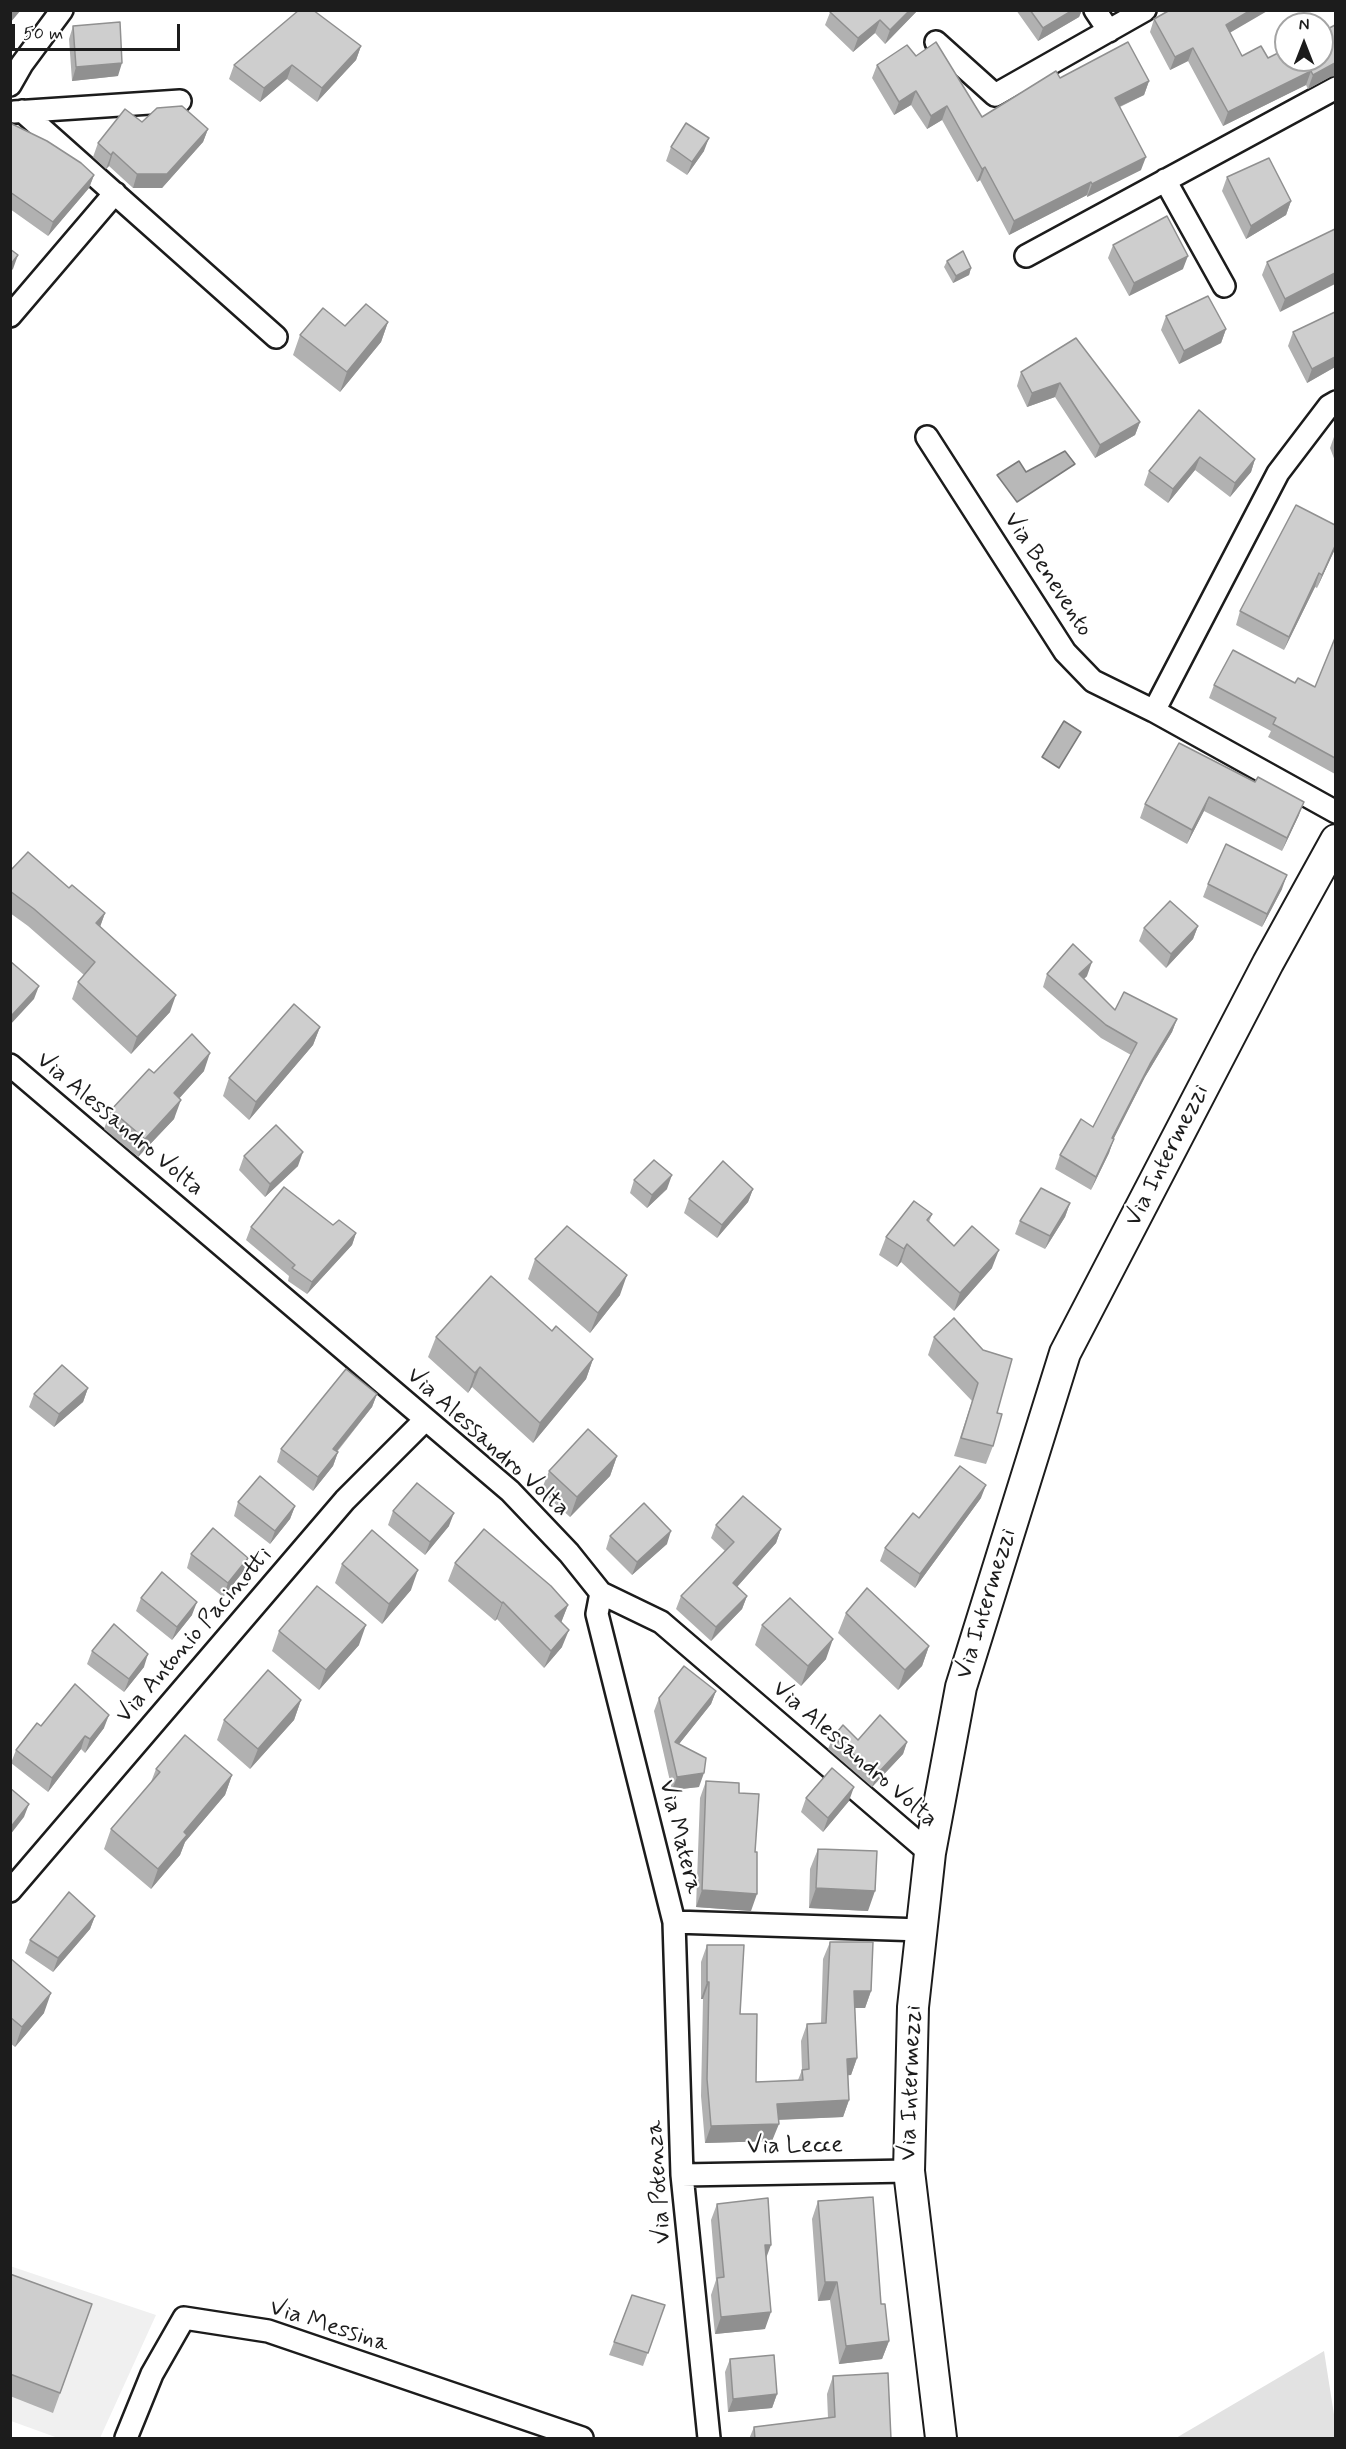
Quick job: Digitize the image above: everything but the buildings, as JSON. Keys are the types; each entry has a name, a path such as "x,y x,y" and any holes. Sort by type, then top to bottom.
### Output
{"street":[{"path":"10,85 22,64 62,10"},
{"path":"1095,10 1108,31"},
{"path":"936,42 996,95 1144,10"},
{"path":"1026,256 1335,88"},
{"path":"16,112 180,101"},
{"path":"16,112 115,193 276,337"},
{"path":"1165,180 1224,286"},
{"path":"10,316 115,193"},
{"path":"1154,711 1278,473 1329,406 1335,402"},
{"name":"Via Benevento","path":"927,437 1065,652 1094,681 1154,711 1335,812"},
{"name":"Via Intermezzi","path":"941,2439 909,2171 913,2007 930,1853 961,1687 1065,1353 1335,840"},
{"name":"Via Alessandro Volta","path":"10,1065 510,1491 569,1553 601,1593 661,1622 930,1853"},
{"name":"Via Antonio Pacinotti","path":"10,1891 345,1500 425,1420"},
{"name":"Via Matera","path":"601,1593 597,1614 674,1922 922,1930"},
{"name":"Via Potenza","path":"674,1922 682,2175 709,2439"},
{"name":"Via Lecce","path":"682,2175 909,2171"},
{"name":"Via Messina","path":"126,2439 152,2374 184,2318 268,2331 582,2439"}],"shaded area":[{"path":"1065,451 1075,464 1017,502 997,475 1019,461 1026,472"},
{"path":"1064,721 1081,732 1059,768 1042,757"},
{"path":"10,2266 156,2315 100,2438 58,2438 11,2421"},
{"path":"1324,2351 1335,2421 1335,2438 1176,2438"}]}
